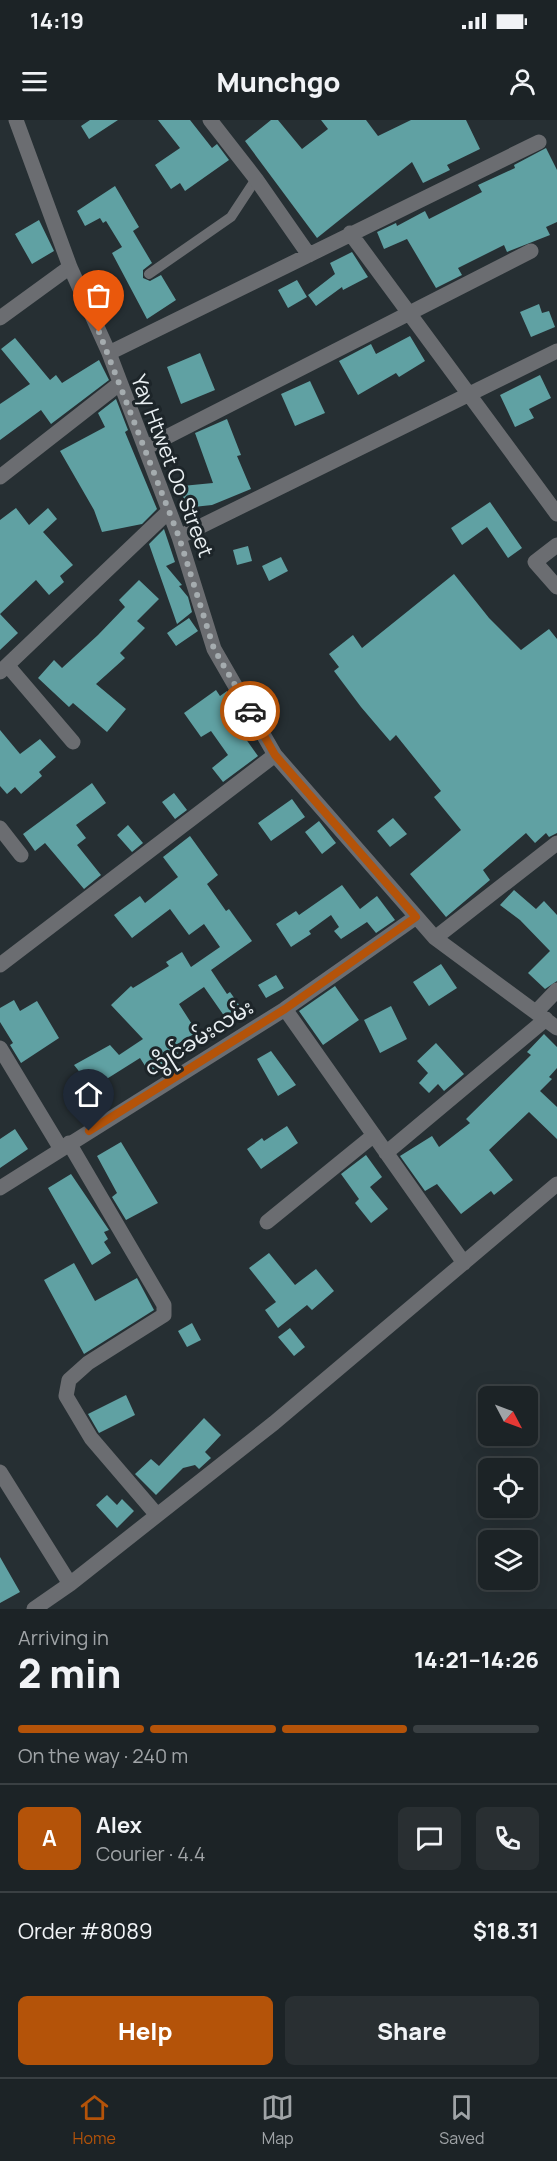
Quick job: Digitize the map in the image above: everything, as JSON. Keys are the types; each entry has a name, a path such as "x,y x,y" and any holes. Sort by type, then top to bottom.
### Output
{"street":[{"name":"Yay Htwet Oo Street","path":"16,120 70,267 109,353 179,537 214,649 275,755 435,938 546,1019"},
{"path":"210,120 256,179 309,255"},
{"path":"109,353 539,142"},
{"path":"350,233 467,395 557,514"},
{"path":"145,448 531,251"},
{"path":"0,318 70,267"},
{"path":"179,537 557,351"},
{"path":"0,477 119,384"},
{"path":"73,742 4,669 168,512"},
{"path":"557,545 535,562 557,587"},
{"path":"0,964 275,755"},
{"path":"0,828 21,855"},
{"path":"435,938 557,843"},
{"name":"လွိုင်ခမ်းလမ်း","path":"0,1188 285,1009 416,917"},
{"path":"386,1153 546,1019 557,990"},
{"path":"285,1009 464,1263"},
{"path":"0,1048 65,1146 164,1305 164,1315 88,1363 69,1380 66,1396 91,1438 157,1515"},
{"path":"267,1222 374,1135"},
{"path":"34,1609 70,1584 274,1423 557,1184"},
{"path":"0,1472 70,1584"}],"lane":[{"path":"149,274 231,217 256,179"}],"building":[{"path":"90,120 118,120 89,139 81,126"},
{"path":"158,120 190,120 212,148 217,144 229,160 185,191 180,183 171,189 155,165 180,148"},
{"path":"271,120 278,120 302,149 328,129 321,120 366,120 378,136 411,120 466,120 480,149 447,165 450,170 423,183 412,162 317,238 245,141"},
{"path":"546,148 557,170 557,222 546,227 550,235 507,252 504,245 458,268 462,275 436,288 407,239 384,249 377,232 396,223 397,226 425,211 429,219 482,192 478,185 515,168 514,165"},
{"path":"115,186 139,227 133,231 152,263 143,270 143,278 150,281 161,275 176,300 147,319 112,253 122,247 106,221 103,223 100,218 85,226 77,211"},
{"path":"39,220 54,251 32,264 15,234"},
{"path":"352,252 368,277 343,290 342,287 316,306 308,295 335,274 330,263"},
{"path":"297,280 307,297 288,308 278,290"},
{"path":"539,304 542,313 549,311 555,327 531,337 520,312"},
{"path":"410,336 425,361 399,377 396,373 358,395 339,361 371,344 376,354"},
{"path":"15,338 50,380 56,375 62,383 99,360 109,380 51,424 41,410 0,440 0,404 30,384 1,349"},
{"path":"200,353 215,390 181,404 167,367"},
{"path":"540,375 551,398 529,409 534,418 515,427 500,395"},
{"path":"310,381 325,413 295,426 281,394"},
{"path":"116,399 128,430 125,432 157,509 142,524 102,532 94,510 60,451 105,427 98,413"},
{"path":"227,419 241,455 237,456 251,489 212,505 184,508 182,486 213,483 195,433"},
{"path":"490,502 522,548 508,558 487,527 462,545 451,528"},
{"path":"16,508 29,525 48,508 57,519 43,532 73,565 60,576 64,582 49,595 36,580 0,614 0,520"},
{"path":"164,529 175,562 166,566 182,585 179,586 188,597 192,612 177,624 149,544"},
{"path":"248,546 252,561 237,565 233,550"},
{"path":"281,557 288,571 269,581 262,566"},
{"path":"454,574 489,618 521,650 549,629 557,639 557,833 549,837 546,833 535,843 526,833 483,870 490,880 446,917 410,874 461,830 434,797 441,791 396,735 390,741 361,707 334,671 339,667 329,654 353,635 362,648"},
{"path":"139,580 159,599 137,621 145,628 120,653 125,658 96,684 126,709 107,732 73,703 69,707 38,678 54,660 62,668 98,635 125,607 119,600"},
{"path":"0,614 18,633 0,650"},
{"path":"189,618 198,631 176,646 167,633"},
{"path":"216,690 220,696 227,691 241,715 233,721 258,756 223,782 212,768 228,755 211,731 201,737 184,713"},
{"path":"0,730 20,754 40,739 56,757 39,772 42,776 21,794 15,787 7,794 0,786"},
{"path":"92,783 106,803 76,825 86,838 77,845 101,875 84,889 45,843 35,851 23,834"},
{"path":"174,793 187,810 175,819 162,802"},
{"path":"292,799 305,817 271,841 258,823"},
{"path":"393,818 407,834 390,847 377,831"},
{"path":"319,821 336,843 322,854 305,832"},
{"path":"128,825 143,843 132,852 117,835"},
{"path":"190,836 218,875 207,884 226,911 229,909 252,941 211,970 227,994 230,992 242,1009 227,1020 204,987 179,1004 197,1032 174,1046 178,1054 149,1072 140,1058 105,1080 113,1093 100,1101 88,1079 86,1080 74,1065 110,1045 119,1055 143,1039 111,1005 131,986 133,988 169,966 166,962 182,952 191,967 220,947 204,924 189,935 170,909 132,938 114,915 140,896 145,903 178,877 163,857"},
{"path":"342,885 360,909 377,896 395,920 376,933 367,922 341,939 334,931 339,927 331,915 309,931 311,934 291,947 276,924 296,911 299,915"},
{"path":"514,890 536,909 544,901 557,915 557,981 545,989 528,973 550,951 520,920 500,905"},
{"path":"441,964 457,988 429,1006 413,982"},
{"path":"276,975 284,988 266,998 258,985"},
{"path":"335,986 359,1020 323,1045 299,1011"},
{"path":"14,1000 20,1011 37,1001 59,1038 21,1063 10,1045 13,1043 0,1022 0,1008"},
{"path":"391,1006 407,1039 380,1053 364,1020"},
{"path":"544,1034 557,1047 557,1068 549,1077 552,1079 540,1091 557,1107 557,1139 529,1112 489,1150 513,1180 494,1195 491,1191 461,1214 437,1184 425,1191 400,1156 432,1136 439,1147 470,1123 466,1119 531,1055 527,1052"},
{"path":"436,1043 464,1074 444,1091 438,1084 429,1093 419,1083 428,1073 417,1061"},
{"path":"271,1051 296,1085 278,1096 257,1059"},
{"path":"287,1126 298,1143 261,1169 247,1149 262,1138 264,1141"},
{"path":"15,1129 28,1149 0,1168 0,1139"},
{"path":"121,1142 158,1203 126,1220 112,1197 117,1193 97,1156"},
{"path":"366,1155 382,1177 370,1187 388,1209 371,1223 355,1203 359,1199 341,1174"},
{"path":"71,1174 109,1230 104,1232 108,1239 104,1242 111,1253 92,1265 48,1188"},
{"path":"269,1253 295,1285 316,1269 334,1291 312,1310 307,1305 278,1328 265,1310 276,1302 249,1268"},
{"path":"74,1263 95,1301 137,1278 154,1310 84,1354 44,1280"},
{"path":"192,1323 201,1340 187,1347 178,1331"},
{"path":"290,1328 305,1347 294,1356 278,1337"},
{"path":"126,1395 135,1415 99,1433 88,1414"},
{"path":"204,1418 221,1435 205,1452 211,1458 199,1469 195,1465 183,1468 156,1495 135,1474 151,1459 159,1466"},
{"path":"107,1495 117,1505 122,1499 134,1511 117,1528 96,1505"},
{"path":"0,1557 20,1592 0,1603"}],"way so far":[{"path":"99,332 179,537 214,649 250,711"}],"route":[{"path":"89,1131 285,1009 416,917 275,755 250,711"}]}
